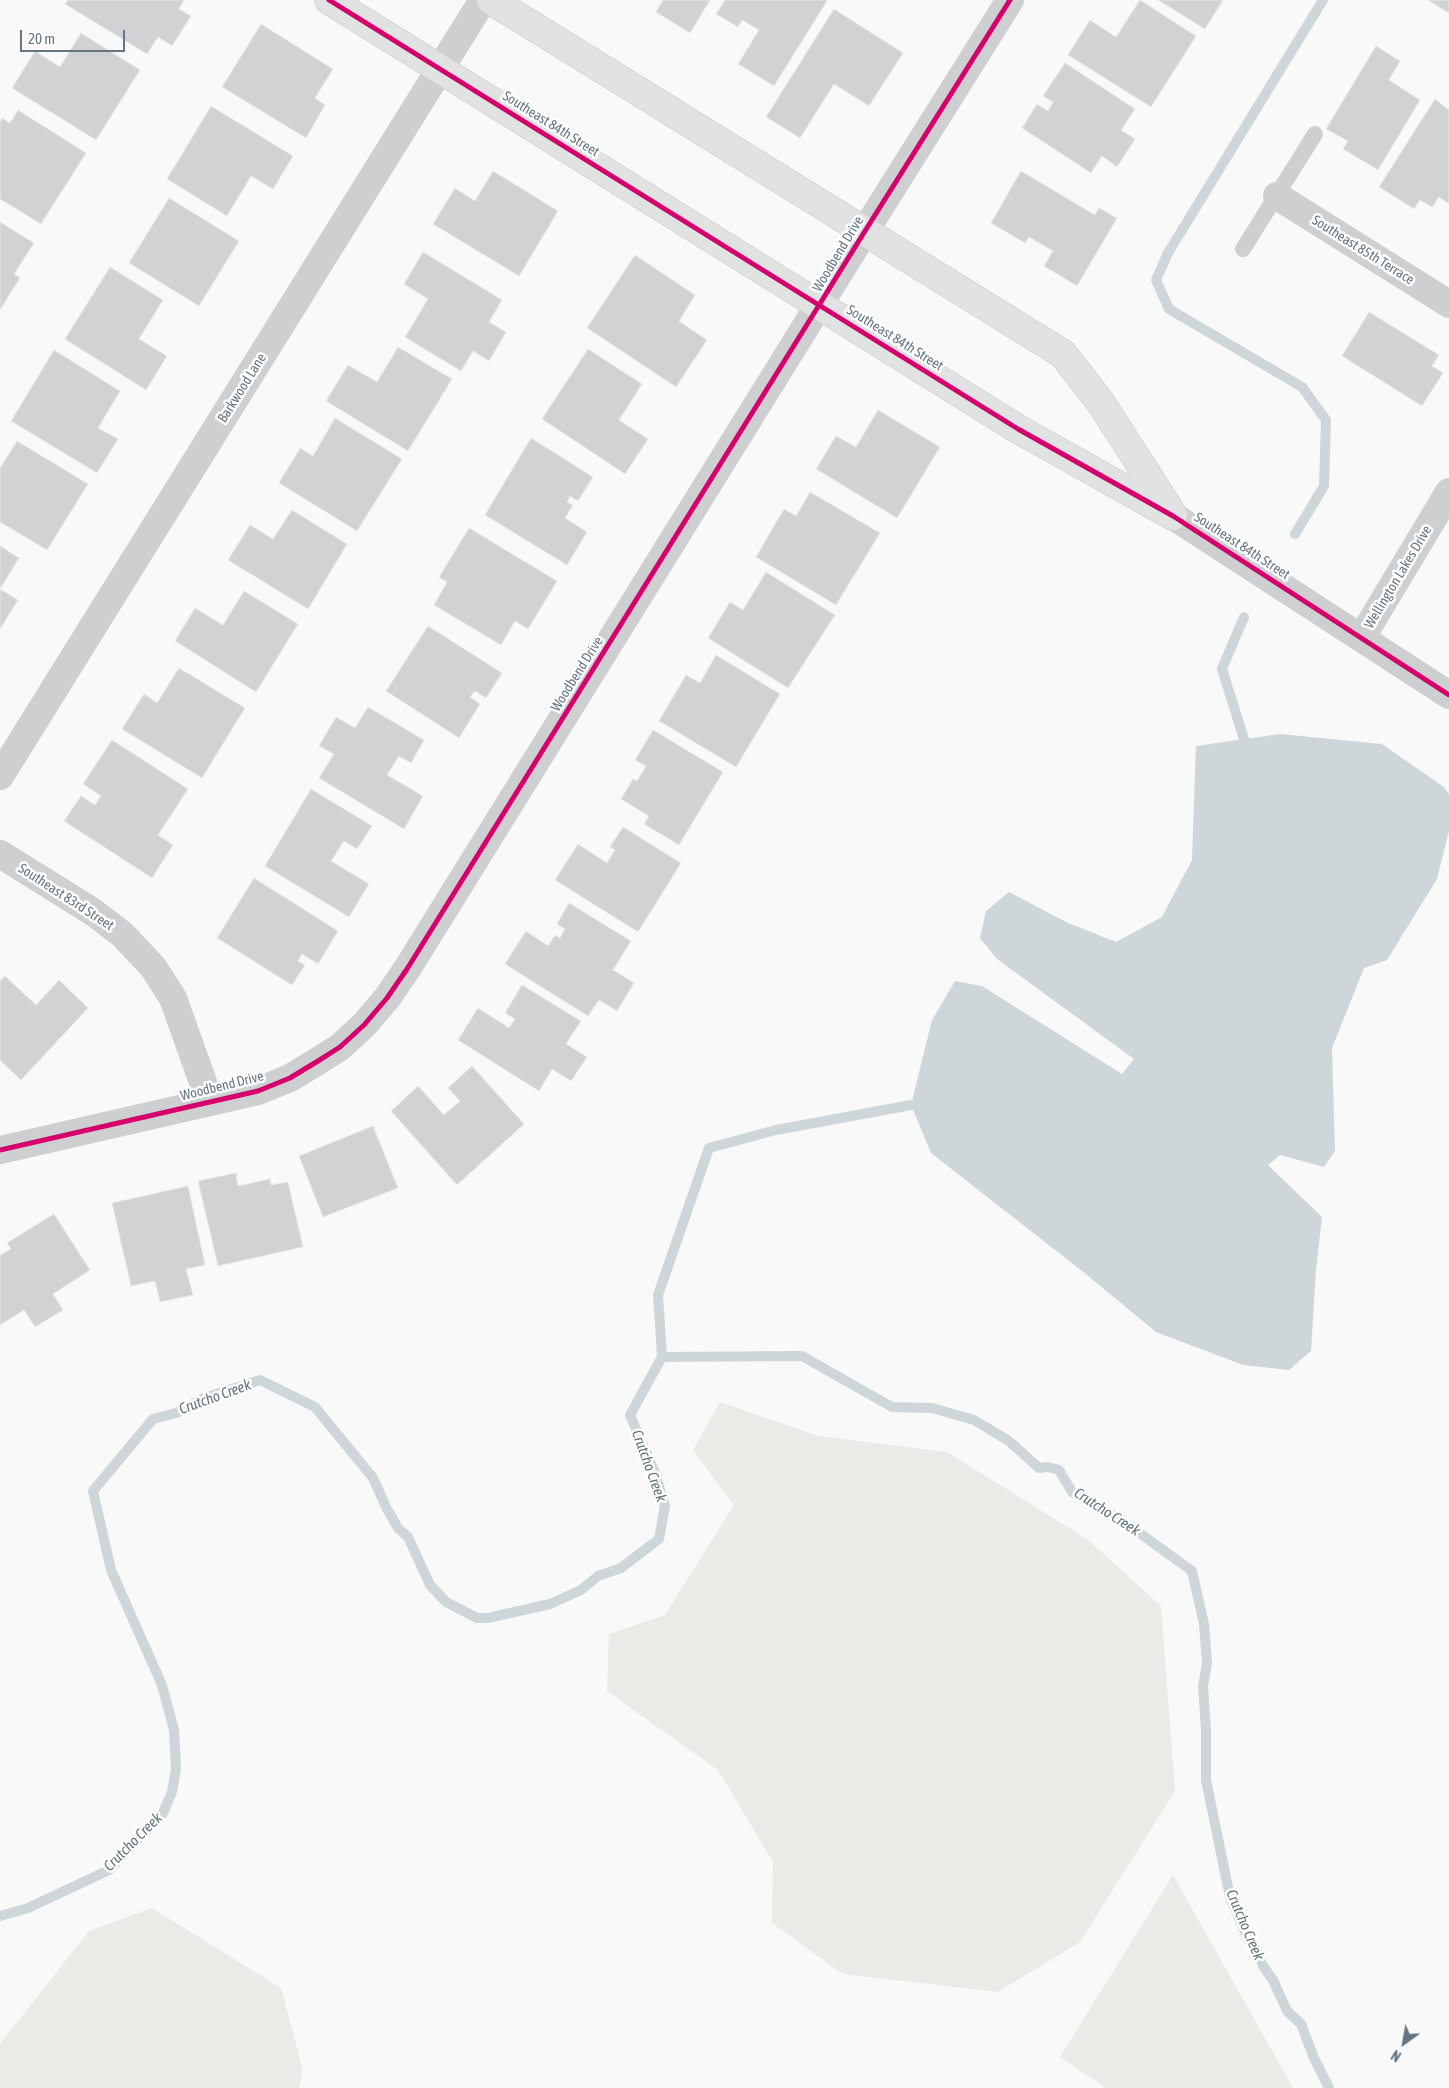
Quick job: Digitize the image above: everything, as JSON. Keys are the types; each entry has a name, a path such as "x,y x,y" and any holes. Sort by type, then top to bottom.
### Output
{"street":[{"name":"Southeast 84th Street","path":"329,0 1018,429 1173,516 1449,695"},
{"name":"Barkwood Lane","path":"0,776 483,0"},
{"name":"Southeast 84th Street","path":"491,0 1063,354 1101,403 1173,516"},
{"name":"Woodbend Drive","path":"0,1150 258,1091 290,1078 340,1047 364,1025 387,998 407,969 864,231 1010,0"},
{"name":"Southeast 85th Terrace","path":"1277,196 1449,304"},
{"name":"Wellington Lakes Drive","path":"1362,637 1449,492"},
{"name":"Southeast 83rd Street","path":"0,854 93,912 123,935 153,967 173,998 210,1102"}],"lane":[{"path":"1244,249 1314,134"}],"shaded area":[{"path":"1280,734 1382,744 1444,787 1449,794 1449,831 1437,879 1387,960 1364,968 1332,1048 1335,1151 1324,1167 1280,1155 1268,1165 1322,1217 1316,1270 1311,1351 1289,1370 1243,1365 1156,1332 1082,1271 931,1153 911,1105 932,1020 955,981 982,986 1122,1074 1134,1059 997,959 980,938 986,911 1009,892 1066,922 1116,942 1162,917 1192,860 1196,746"},
{"path":"720,1402 818,1436 947,1452 1087,1539 1161,1606 1175,1791 1080,1942 998,1992 843,1974 772,1923 773,1862 718,1770 607,1691 609,1634 665,1615 734,1505 693,1450"},
{"path":"1173,1875 1293,2088 1106,2088 1060,2057"},
{"path":"152,1908 281,1988 303,2071 299,2088 0,2088 0,2044 89,1931"}],"building":[{"path":"68,0 184,0 179,9 191,16 172,46 158,37 147,54 65,4"},
{"path":"663,0 710,0 690,33 656,12"},
{"path":"725,0 827,1 774,86 738,64 759,30 742,20 738,27 716,14"},
{"path":"1140,0 1196,36 1151,107 1068,55 1090,20 1116,37"},
{"path":"1158,0 1223,0 1205,29"},
{"path":"1428,0 1449,0 1449,13"},
{"path":"834,9 903,53 869,106 834,84 800,138 766,117"},
{"path":"261,24 333,69 315,98 325,105 306,138 222,87"},
{"path":"81,33 140,70 96,140 12,88 35,51 60,67"},
{"path":"1376,46 1400,61 1389,80 1420,100 1378,170 1343,149 1348,141 1326,129"},
{"path":"1065,63 1135,109 1121,130 1135,139 1117,167 1102,156 1091,173 1022,128 1037,104 1048,111 1053,102 1043,96"},
{"path":"1435,99 1449,110 1449,204 1439,197 1432,207 1420,200 1414,209 1379,187"},
{"path":"211,106 293,156 273,189 251,176 227,216 167,179"},
{"path":"18,110 86,153 41,224 0,199 0,122 2,118 10,123"},
{"path":"493,171 558,211 519,276 433,224 455,188 475,201"},
{"path":"1021,171 1095,215 1099,208 1117,218 1077,286 1044,266 1053,251 1029,237 1025,243 991,223"},
{"path":"169,198 239,241 199,306 129,263"},
{"path":"0,222 34,243 14,274 20,278 0,310"},
{"path":"423,252 502,300 489,322 506,332 489,361 473,351 461,371 405,337 428,299 404,284"},
{"path":"635,255 695,295 679,321 707,340 676,387 587,328"},
{"path":"110,267 163,300 139,339 167,356 146,390 65,339"},
{"path":"1369,312 1439,355 1432,366 1443,373 1422,406 1342,356"},
{"path":"398,347 452,379 408,451 326,401 348,365 377,382"},
{"path":"588,349 642,384 619,420 648,439 625,474 542,419"},
{"path":"54,350 120,391 98,428 118,439 97,473 11,421"},
{"path":"878,410 940,447 897,518 816,469 836,436 856,447"},
{"path":"335,418 402,459 357,531 279,483 300,448 313,456"},
{"path":"531,438 593,477 578,501 570,496 567,502 573,505 565,518 587,532 567,565 485,515"},
{"path":"17,441 88,484 47,550 0,522 0,468"},
{"path":"810,492 880,533 836,605 756,557 784,509 796,516"},
{"path":"292,510 347,544 308,609 228,560 250,525 273,539"},
{"path":"469,528 557,581 528,629 515,621 501,645 434,605 447,582 439,577"},
{"path":"0,546 19,558 0,589"},
{"path":"766,572 835,615 788,688 708,638 730,602 743,610"},
{"path":"0,589 18,600 0,629"},
{"path":"244,591 298,624 256,692 175,641 195,608 223,625"},
{"path":"428,626 502,673 486,698 475,691 470,697 480,704 459,738 386,691"},
{"path":"716,655 780,694 736,767 659,721 686,675 700,683"},
{"path":"179,668 245,708 202,778 122,729 144,694 157,703"},
{"path":"368,707 424,740 411,763 399,756 387,775 423,796 404,829 319,778 334,754 319,746 336,717 355,728"},
{"path":"653,730 723,772 679,845 644,824 649,816 621,799 633,779 637,781 646,766 635,760"},
{"path":"112,740 188,789 158,835 173,845 152,878 64,821 81,796 95,805 101,796 83,784"},
{"path":"311,789 372,826 357,849 344,841 331,861 369,884 349,917 265,866"},
{"path":"623,827 681,863 638,932 555,880 578,844 607,863 615,850 610,847"},
{"path":"254,878 338,931 318,964 302,954 298,961 305,965 292,985 217,938"},
{"path":"569,903 631,941 613,970 634,983 617,1011 599,1000 588,1016 505,964 526,931 548,946 555,935 560,938 565,929 557,924"},
{"path":"5,976 36,1005 59,980 88,1008 21,1080 0,1060 0,981"},
{"path":"522,985 581,1021 566,1044 587,1057 571,1081 552,1069 539,1091 458,1040 478,1008 509,1028 515,1019 505,1013"},
{"path":"472,1066 524,1124 457,1185 391,1111 418,1086 444,1115 460,1101 448,1088"},
{"path":"373,1126 398,1188 323,1217 299,1156"},
{"path":"236,1173 238,1186 270,1179 271,1185 288,1182 303,1247 218,1266 198,1181"},
{"path":"188,1186 205,1265 186,1269 193,1295 160,1302 155,1281 131,1286 112,1203"},
{"path":"54,1214 90,1270 53,1294 63,1310 35,1327 24,1310 0,1325 0,1255 11,1249 7,1243"}],"waterway":[{"path":"1295,534 1324,486 1326,420 1302,387 1169,309 1156,280 1168,253 1323,0"},
{"path":"1244,617 1222,669 1244,739"},
{"path":"662,1357 658,1295 709,1148 776,1130 911,1105"},
{"name":"Crutcho Creek","path":"0,1916 28,1908 109,1870 163,1813 172,1792 176,1769 174,1730 162,1685 111,1570 93,1491 153,1419 176,1413 204,1398 260,1380 315,1407 373,1478 398,1528 408,1537 430,1585 446,1602 477,1618 488,1618 550,1604 581,1590 598,1576 621,1568 659,1539 665,1506 655,1473 630,1415 662,1357 802,1356 892,1407 932,1408 974,1420 1009,1441 1039,1468 1048,1467 1059,1470 1072,1492 1120,1519 1192,1571 1204,1624 1207,1663 1203,1687 1206,1730 1206,1780 1230,1897 1247,1937 1273,1980 1287,2011 1301,2024 1314,2058 1329,2088"}],"cycle path":[{"path":"329,0 1018,429 1173,516 1449,695"},
{"path":"0,1150 258,1091 290,1078 318,1061 340,1047 364,1025 387,998 407,969 1010,0"}]}
